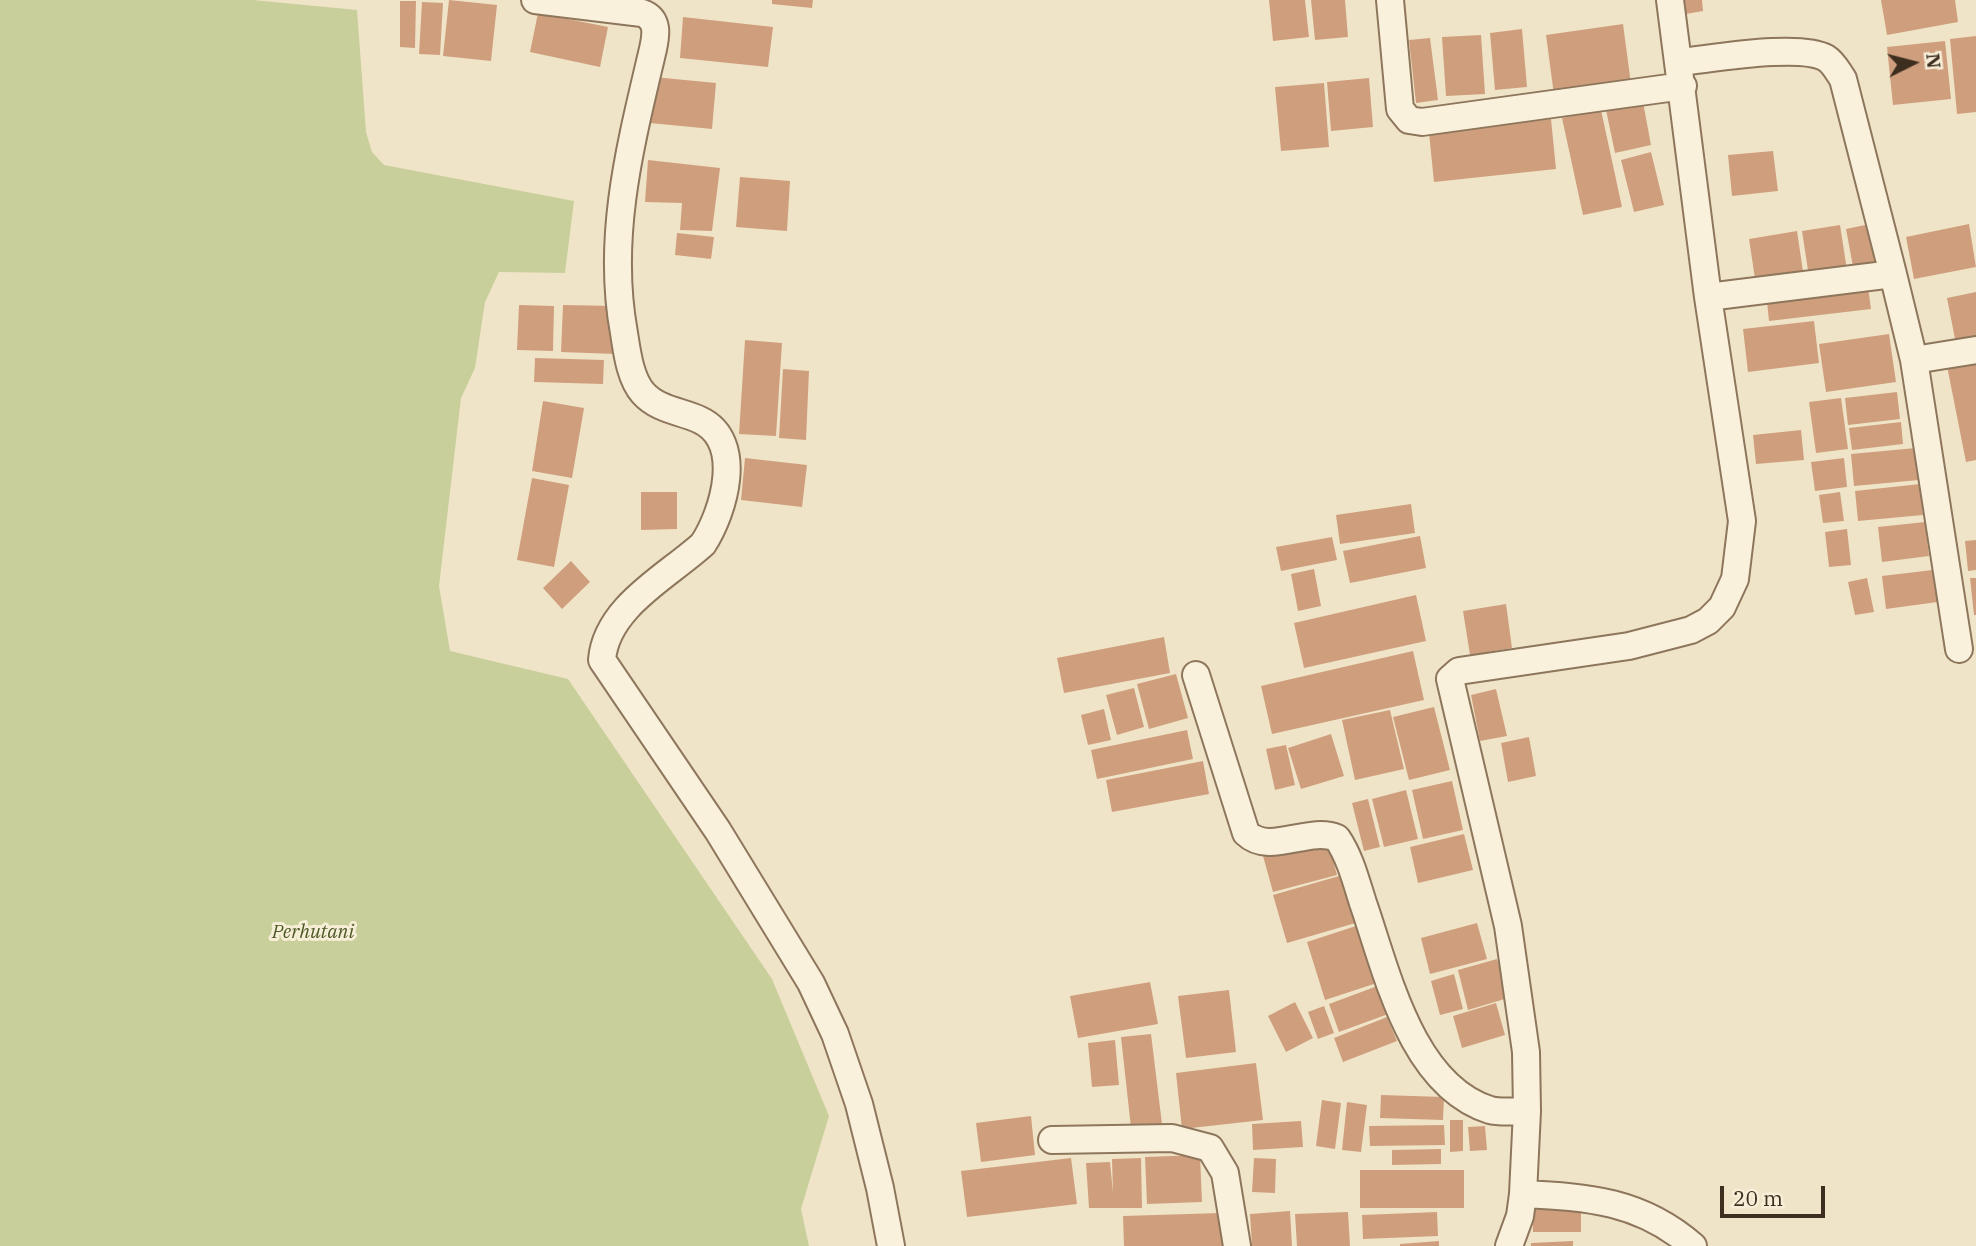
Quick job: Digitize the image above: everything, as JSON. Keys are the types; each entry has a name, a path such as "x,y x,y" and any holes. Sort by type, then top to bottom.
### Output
{"street":[{"path":"535,0 642,13 648,15 655,25 653,49 621,200 617,241 623,329 635,377 642,392 663,408 703,421 715,430 724,444 726,465 723,495 712,530 703,544 623,613 609,631 603,660 718,831 811,983 835,1034 859,1104 891,1246"},
{"path":"1390,0 1400,108 1409,120 1422,122 1681,74 1776,52 1806,52 1824,57 1833,64 1843,79 1914,360 1959,649"},
{"path":"1509,1246 1520,1216 1523,1194 1527,1111 1526,1052 1508,926 1450,680 1459,671 1629,646 1691,630 1708,621 1722,607 1735,579 1742,521 1708,297 1670,0"},
{"path":"1708,297 1894,274"},
{"path":"1914,360 1976,350"},
{"path":"1196,675 1246,833 1261,842 1320,833 1337,838 1345,852 1412,1036 1431,1069 1447,1085 1491,1111 1527,1111"},
{"path":"1052,1140 1172,1138 1210,1148 1225,1173 1237,1246"},
{"path":"1523,1194 1574,1196 1631,1208 1656,1218 1693,1246"}],"green space":[{"name":"Perhutani","path":"0,0 253,0 357,10 366,132 372,152 384,165 574,201 565,273 499,272 485,302 475,368 461,398 439,586 450,651 568,679 772,979 829,1116 801,1209 809,1246 0,1246"}],"building":[{"path":"449,0 497,5 491,61 443,56"},
{"path":"772,0 813,0 812,8 772,4"},
{"path":"1269,0 1305,0 1309,37 1273,41"},
{"path":"1311,0 1345,0 1348,37 1315,40"},
{"path":"1678,0 1702,0 1703,11 1680,15"},
{"path":"1881,0 1955,0 1958,22 1887,35"},
{"path":"400,1 416,1 415,48 400,47"},
{"path":"422,2 443,3 440,55 419,54"},
{"path":"538,13 608,27 600,67 530,52"},
{"path":"683,17 773,27 768,67 680,58"},
{"path":"1623,24 1631,84 1554,95 1546,35"},
{"path":"1522,29 1527,87 1495,90 1490,33"},
{"path":"1481,35 1485,94 1446,96 1442,37"},
{"path":"1976,36 1976,112 1957,114 1950,39"},
{"path":"1430,38 1438,100 1416,103 1409,40"},
{"path":"1945,41 1951,99 1893,105 1887,47"},
{"path":"654,77 716,83 712,129 650,123"},
{"path":"1369,78 1373,127 1331,131 1327,82"},
{"path":"1324,83 1329,147 1281,151 1275,87"},
{"path":"1643,102 1651,145 1615,153 1606,110"},
{"path":"1601,110 1622,207 1583,215 1562,118"},
{"path":"1551,119 1556,169 1434,182 1429,133"},
{"path":"1773,151 1778,191 1732,196 1728,155"},
{"path":"1651,152 1664,205 1634,212 1621,160"},
{"path":"648,160 720,168 712,231 680,230 682,203 645,202"},
{"path":"740,177 790,181 787,231 736,227"},
{"path":"1870,224 1878,268 1854,272 1846,229"},
{"path":"1969,224 1976,267 1914,279 1906,237"},
{"path":"1840,225 1847,270 1809,277 1802,231"},
{"path":"1797,231 1804,278 1756,285 1749,239"},
{"path":"677,233 714,237 711,259 675,255"},
{"path":"1867,279 1871,309 1769,321 1766,292"},
{"path":"1976,292 1976,340 1956,344 1947,298"},
{"path":"519,305 554,306 553,351 517,350"},
{"path":"563,305 616,306 615,354 561,352"},
{"path":"1814,321 1819,363 1748,372 1743,329"},
{"path":"1889,334 1896,382 1826,392 1819,344"},
{"path":"745,340 782,343 776,436 739,434"},
{"path":"535,358 604,360 603,384 534,382"},
{"path":"1976,361 1976,460 1966,462 1947,366"},
{"path":"783,369 809,371 806,440 779,438"},
{"path":"1897,392 1900,419 1848,425 1845,398"},
{"path":"1841,398 1848,449 1816,453 1809,402"},
{"path":"543,401 584,408 572,478 532,471"},
{"path":"1901,422 1903,444 1852,450 1849,428"},
{"path":"1801,430 1804,460 1756,464 1753,435"},
{"path":"1916,448 1919,480 1854,486 1851,454"},
{"path":"745,458 807,465 802,507 741,500"},
{"path":"1844,458 1847,487 1815,491 1811,462"},
{"path":"532,478 569,485 554,567 517,560"},
{"path":"1920,484 1923,515 1858,521 1855,491"},
{"path":"641,492 677,492 677,529 641,530"},
{"path":"1840,492 1844,521 1823,523 1819,495"},
{"path":"1411,504 1415,533 1340,544 1336,515"},
{"path":"1925,522 1929,556 1882,562 1878,527"},
{"path":"1847,529 1851,565 1829,567 1825,532"},
{"path":"1420,536 1426,568 1350,583 1343,551"},
{"path":"1332,537 1337,560 1281,571 1276,547"},
{"path":"1976,540 1976,570 1968,571 1965,541"},
{"path":"571,561 590,582 562,609 543,588"},
{"path":"1314,569 1321,606 1298,611 1291,574"},
{"path":"1941,569 1945,601 1886,609 1882,576"},
{"path":"1867,578 1874,612 1855,615 1848,582"},
{"path":"1970,578 1976,578 1976,615 1974,615"},
{"path":"1416,595 1426,641 1304,668 1294,623"},
{"path":"1506,604 1512,648 1470,655 1463,611"},
{"path":"1164,637 1170,673 1064,693 1057,658"},
{"path":"1413,651 1424,700 1272,734 1261,686"},
{"path":"1176,674 1188,718 1149,729 1137,684"},
{"path":"1134,688 1144,727 1117,735 1106,695"},
{"path":"1496,689 1507,736 1480,741 1471,695"},
{"path":"1434,707 1450,770 1409,780 1393,717"},
{"path":"1104,709 1111,740 1088,745 1081,715"},
{"path":"1390,710 1404,769 1355,780 1342,720"},
{"path":"1187,730 1193,759 1097,779 1091,750"},
{"path":"1331,734 1344,776 1301,789 1288,748"},
{"path":"1529,737 1536,776 1508,782 1501,743"},
{"path":"1286,745 1295,785 1275,790 1266,749"},
{"path":"1203,761 1209,794 1112,812 1106,780"},
{"path":"1452,781 1463,830 1423,839 1412,790"},
{"path":"1406,790 1418,839 1384,847 1372,799"},
{"path":"1368,799 1380,847 1364,851 1352,803"},
{"path":"1464,834 1473,870 1418,883 1410,847"},
{"path":"1327,838 1337,875 1273,892 1263,856"},
{"path":"1346,874 1359,922 1287,943 1273,895"},
{"path":"1477,923 1487,959 1430,974 1421,938"},
{"path":"1362,924 1380,982 1325,1000 1307,942"},
{"path":"1497,959 1508,998 1468,1010 1458,970"},
{"path":"1454,974 1463,1009 1440,1015 1431,981"},
{"path":"1150,982 1158,1024 1078,1038 1070,996"},
{"path":"1380,985 1391,1013 1339,1032 1329,1004"},
{"path":"1229,990 1236,1052 1186,1058 1178,996"},
{"path":"1295,1002 1313,1038 1286,1052 1268,1016"},
{"path":"1496,1003 1505,1035 1462,1048 1453,1016"},
{"path":"1324,1006 1334,1033 1318,1039 1308,1012"},
{"path":"1387,1017 1397,1041 1343,1062 1334,1038"},
{"path":"1151,1034 1162,1124 1131,1128 1121,1037"},
{"path":"1115,1040 1119,1085 1092,1087 1088,1043"},
{"path":"1256,1063 1263,1120 1182,1129 1176,1073"},
{"path":"1381,1095 1444,1097 1443,1120 1380,1118"},
{"path":"1322,1100 1341,1103 1335,1149 1316,1146"},
{"path":"1347,1102 1367,1105 1361,1152 1342,1150"},
{"path":"1031,1116 1035,1155 981,1162 976,1123"},
{"path":"1450,1120 1463,1120 1463,1151 1450,1152"},
{"path":"1301,1121 1303,1147 1253,1150 1252,1124"},
{"path":"1444,1125 1445,1145 1370,1146 1369,1126"},
{"path":"1485,1126 1487,1150 1470,1151 1468,1127"},
{"path":"1441,1149 1441,1164 1392,1165 1392,1150"},
{"path":"1200,1155 1202,1202 1147,1204 1145,1157"},
{"path":"1071,1158 1077,1204 967,1217 961,1171"},
{"path":"1141,1158 1142,1208 1089,1208 1086,1163 1110,1162 1113,1193 1112,1159"},
{"path":"1254,1158 1276,1159 1275,1193 1252,1192"},
{"path":"1360,1170 1464,1170 1464,1208 1360,1208"},
{"path":"1581,1202 1581,1232 1533,1232 1532,1203"},
{"path":"1290,1211 1292,1246 1252,1246 1250,1214"},
{"path":"1348,1212 1350,1246 1297,1246 1295,1214"},
{"path":"1437,1212 1438,1236 1363,1239 1362,1215"},
{"path":"1220,1213 1222,1246 1124,1246 1123,1216"},
{"path":"1439,1241 1439,1246 1400,1246 1400,1244"},
{"path":"1573,1241 1573,1246 1531,1246 1531,1243"}]}
